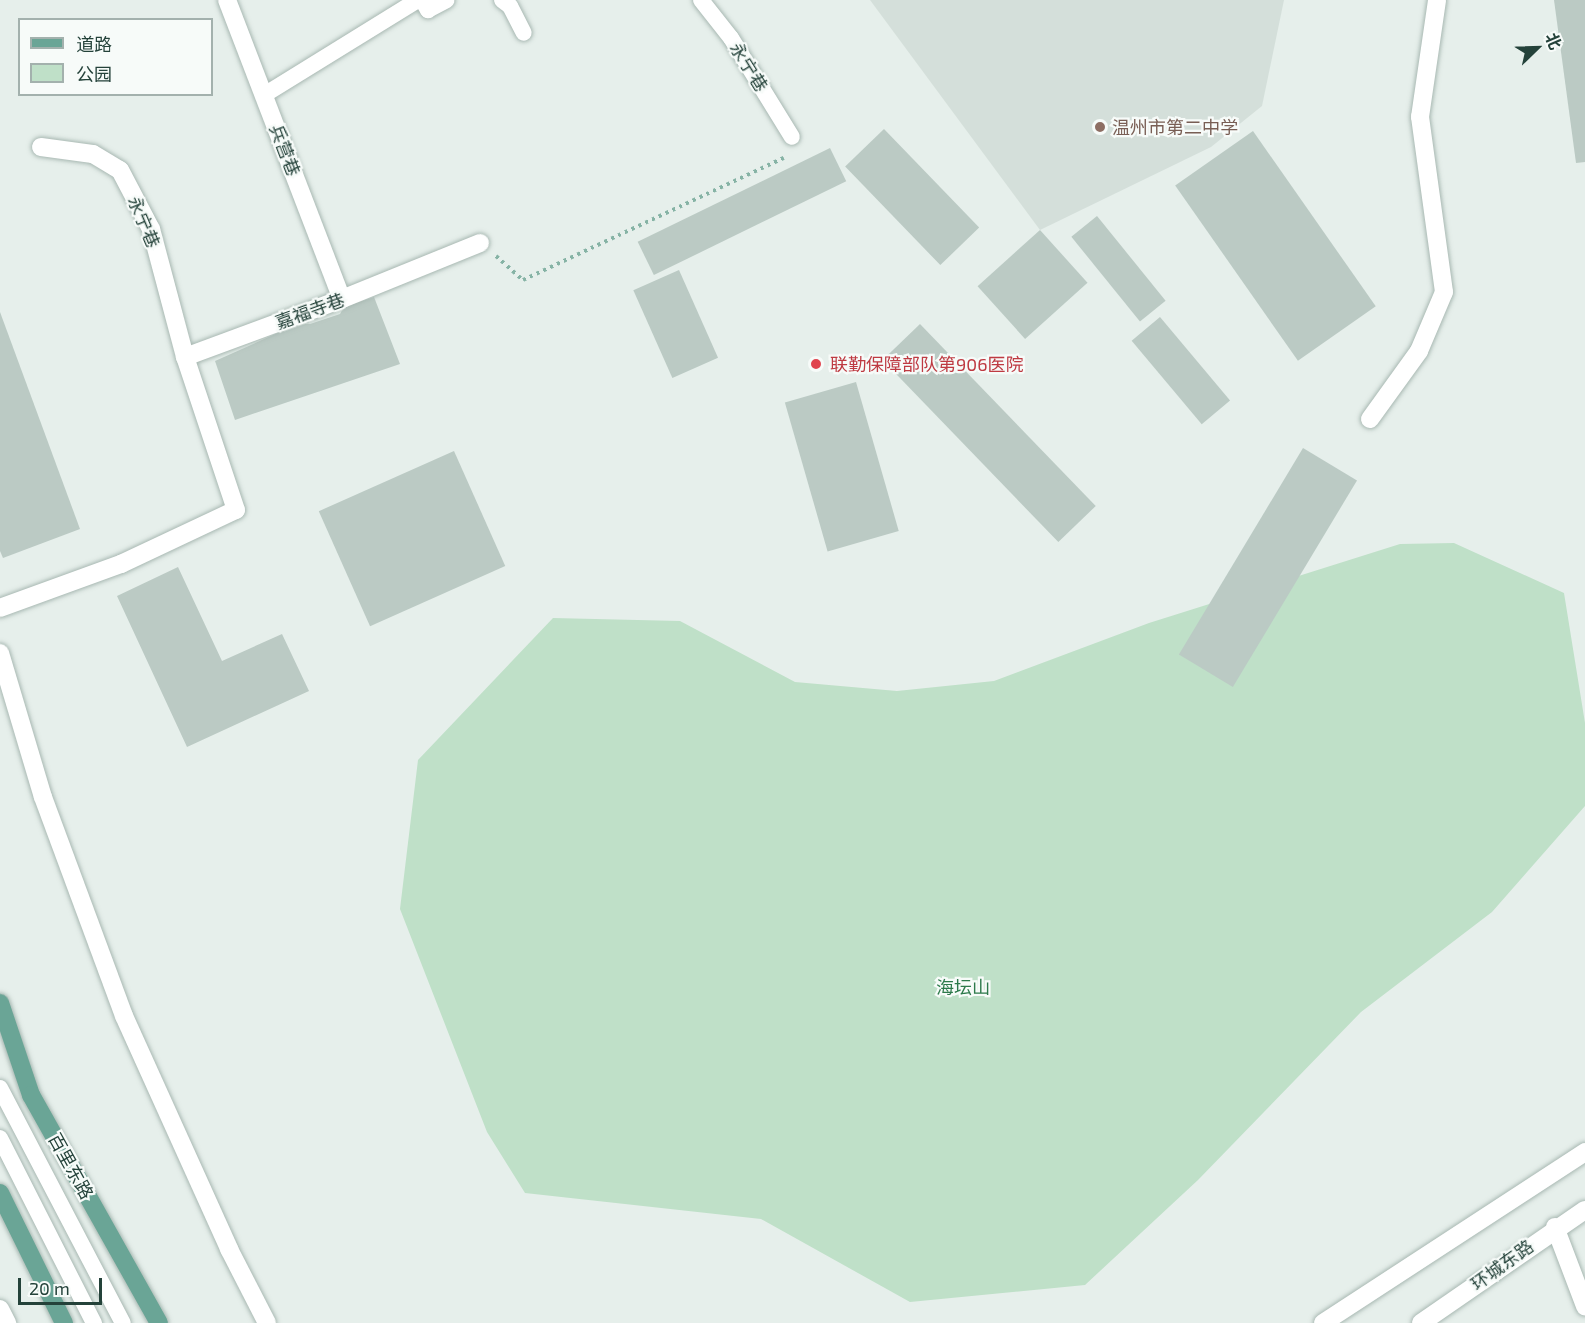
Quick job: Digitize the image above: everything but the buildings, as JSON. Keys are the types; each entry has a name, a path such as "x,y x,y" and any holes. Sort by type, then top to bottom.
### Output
{"main road":[{"name":"百里东路","path":"0,1002 31,1095 159,1323"},
{"path":"0,1192 64,1323"}],"street":[{"name":"兵营巷","path":"228,0 342,299"},
{"path":"1370,419 1419,351 1444,292 1420,117 1437,0"},
{"name":"永宁巷","path":"41,147 93,154 120,170 151,229 185,357"},
{"name":"嘉福寺巷","path":"185,357 342,299 480,243"},
{"path":"0,608 122,564 236,510 185,357"},
{"path":"0,653 43,797 124,1016 229,1249 267,1323"},
{"path":"1323,1323 1585,1152"},
{"name":"环城东路","path":"1421,1323 1555,1227 1585,1210"},
{"path":"1555,1227 1582,1286 1585,1306"},
{"path":"0,1309 7,1323"}],"lane":[{"path":"264,95 420,0 428,10 447,0"},
{"path":"502,0 510,6 524,33"},
{"name":"永宁巷","path":"701,0 731,38 792,138"},
{"path":"0,1088 123,1323"},
{"path":"0,1137 94,1323"}],"path":[{"path":"480,243 523,280 783,161 792,138"}],"shaded area":[{"name":"温州市第二中学","path":"870,0 1284,0 1262,106 1211,147 1040,230"}],"green space":[{"name":"海坛山","path":"1454,543 1564,593 1585,723 1585,806 1492,912 1361,1012 1198,1180 1085,1285 910,1302 761,1219 525,1193 487,1132 400,909 418,760 553,618 680,621 795,682 897,691 994,681 1149,623 1400,544"}],"place":[{"name":"温州市第二中学","path":"1100,127"},
{"name":"联勤保障部队第906医院","path":"816,364"}]}
